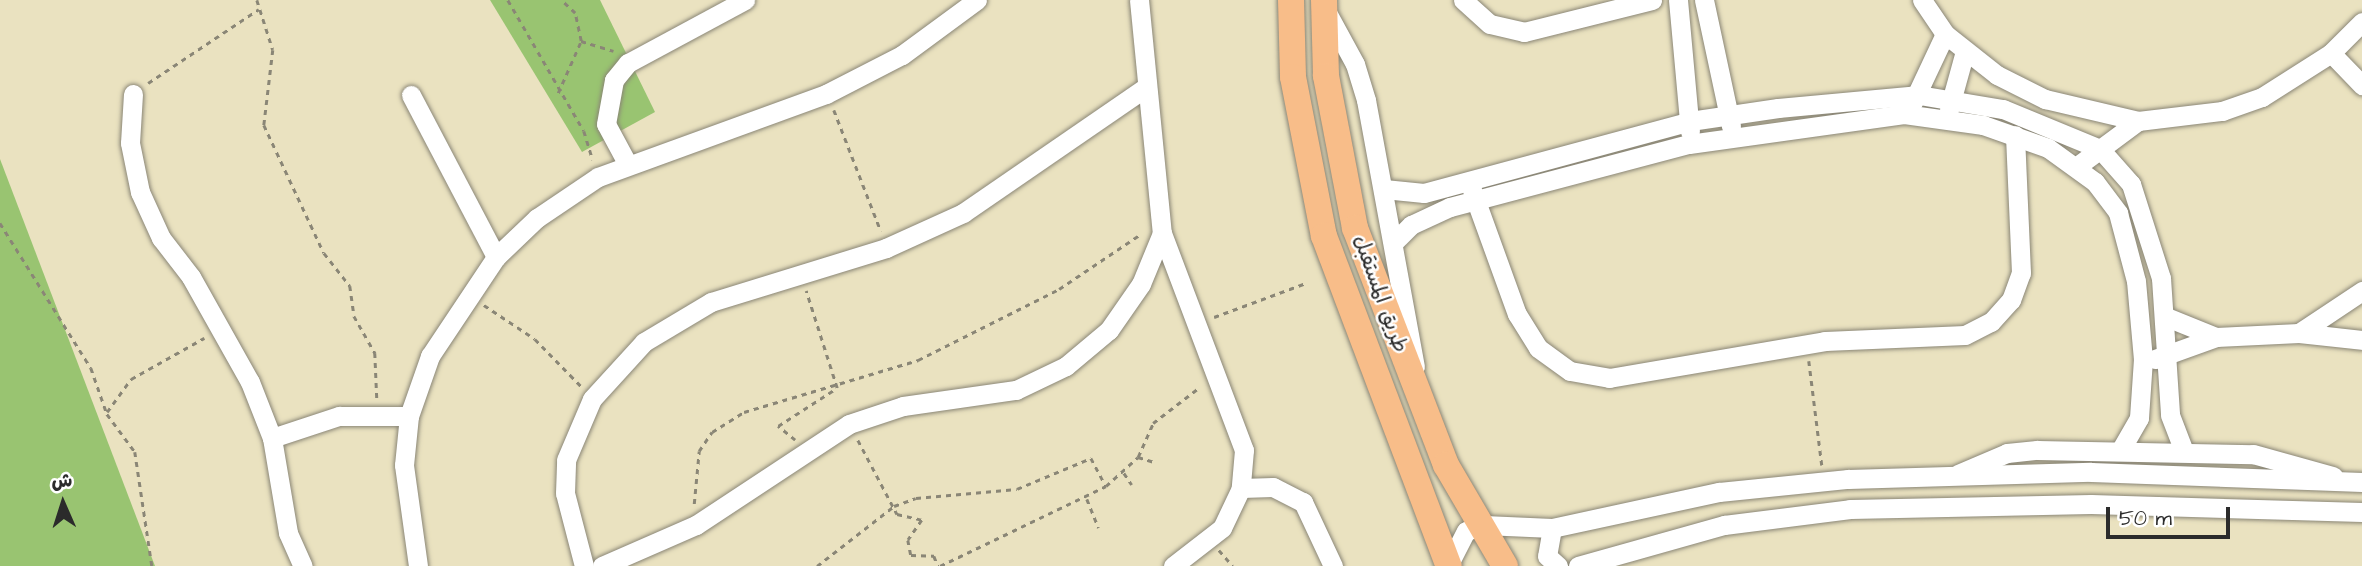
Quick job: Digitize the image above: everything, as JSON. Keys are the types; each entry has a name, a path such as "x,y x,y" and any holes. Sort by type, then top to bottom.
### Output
{"main road":[{"name":"طريق المستقبل","path":"1291,0 1293,77 1324,236 1430,509 1449,565"},
{"name":"طريق المستقبل","path":"1324,4 1326,76 1340,166 1359,241 1446,466 1484,524 1506,566"},
{"path":"1430,509 1444,495 1446,466"}],"street":[{"path":"627,163 613,145 606,113 614,80 628,63 745,0"},
{"path":"418,566 404,465 409,415 430,356 465,295 496,257 537,218 598,177 627,163 826,94 902,55 977,0"},
{"path":"1139,0 1144,88 1161,228 1241,430 1241,488 1210,541 1173,566"},
{"path":"1463,0 1490,24 1524,32 1644,4 1679,7 1707,20"},
{"path":"1704,0 1727,115 1735,136"},
{"path":"1922,0 1945,34 1965,51 2045,99 2138,121 2181,119 2252,100 2331,53 2362,22"},
{"path":"1324,4 1355,64 1395,241 1416,389"},
{"path":"1679,7 1690,121 1689,144"},
{"path":"1905,114 1919,95 1945,34"},
{"path":"1947,117 1965,51"},
{"path":"2331,53 2362,85"},
{"path":"584,566 565,493 566,460 592,399 644,342 676,319 711,302 801,278 886,248 962,213 1144,88"},
{"path":"411,95 496,257"},
{"path":"1384,189 1424,193 1690,121 1727,115 1919,95 1952,97 2014,113 2100,149 2131,184 2154,242 2164,316 2170,415 2184,451"},
{"path":"132,98 130,144 140,192 160,238 223,328 272,438 288,533 303,566"},
{"path":"1395,241 1429,214 1689,144 1735,136 1905,114 1947,117 2015,135 2076,167 2108,196 2136,281 2143,359 2139,418 2120,451"},
{"path":"2076,167 2138,121"},
{"path":"1469,179 1517,314 1538,348 1570,371 1609,378 1807,343 1965,335 1991,322 2011,300 2021,273 2015,135"},
{"path":"2108,196 2131,184"},
{"path":"602,566 696,525 849,424 904,405 1016,390 1066,366 1117,318 1141,284 1161,228"},
{"path":"2299,333 2362,291"},
{"path":"2164,316 2216,337"},
{"path":"2143,359 2166,359 2216,337 2299,333 2362,340"},
{"path":"272,438 339,416 374,413 409,415"},
{"path":"1953,477 2007,453 2184,451 2285,459 2354,482"},
{"path":"1449,565 1466,531 1484,524 1552,528 1719,492 1824,481 2091,472 2354,482"},
{"path":"1241,488 1273,487 1303,502 1333,566"},
{"path":"1578,566 1724,526 1850,509 2091,504 2362,512"},
{"path":"1552,528 1547,556 1558,566"}],"path":[{"path":"257,0 273,50 264,125 324,253 350,286 354,316 379,370 374,413"},
{"path":"508,0 558,93 584,131 598,177"},
{"path":"558,93 581,41 575,13 561,0"},
{"path":"132,98 144,85 259,9"},
{"path":"581,41 596,40 628,63"},
{"path":"826,94 861,169 886,248"},
{"path":"0,223 91,368 107,414 139,466 152,566"},
{"path":"696,525 693,469 712,432 744,412 837,388 985,329 1161,228"},
{"path":"801,278 837,388"},
{"path":"1200,321 1306,283"},
{"path":"465,295 535,339 592,399"},
{"path":"107,414 131,379 223,328"},
{"path":"1807,343 1824,481"},
{"path":"849,424 901,517 922,520 908,540 911,555 934,556 939,566 1087,499 1124,473 1138,457 1153,423 1203,384 1221,379"},
{"path":"812,449 778,426 837,388"},
{"path":"1138,457 1154,462"},
{"path":"817,566 894,506 1017,489 1091,458 1106,486"},
{"path":"1124,473 1132,485"},
{"path":"1087,499 1099,528"},
{"path":"1210,541 1233,566"}],"green space":[{"path":"490,0 600,0 655,112 582,152"},
{"path":"0,159 155,566 0,566"}]}
